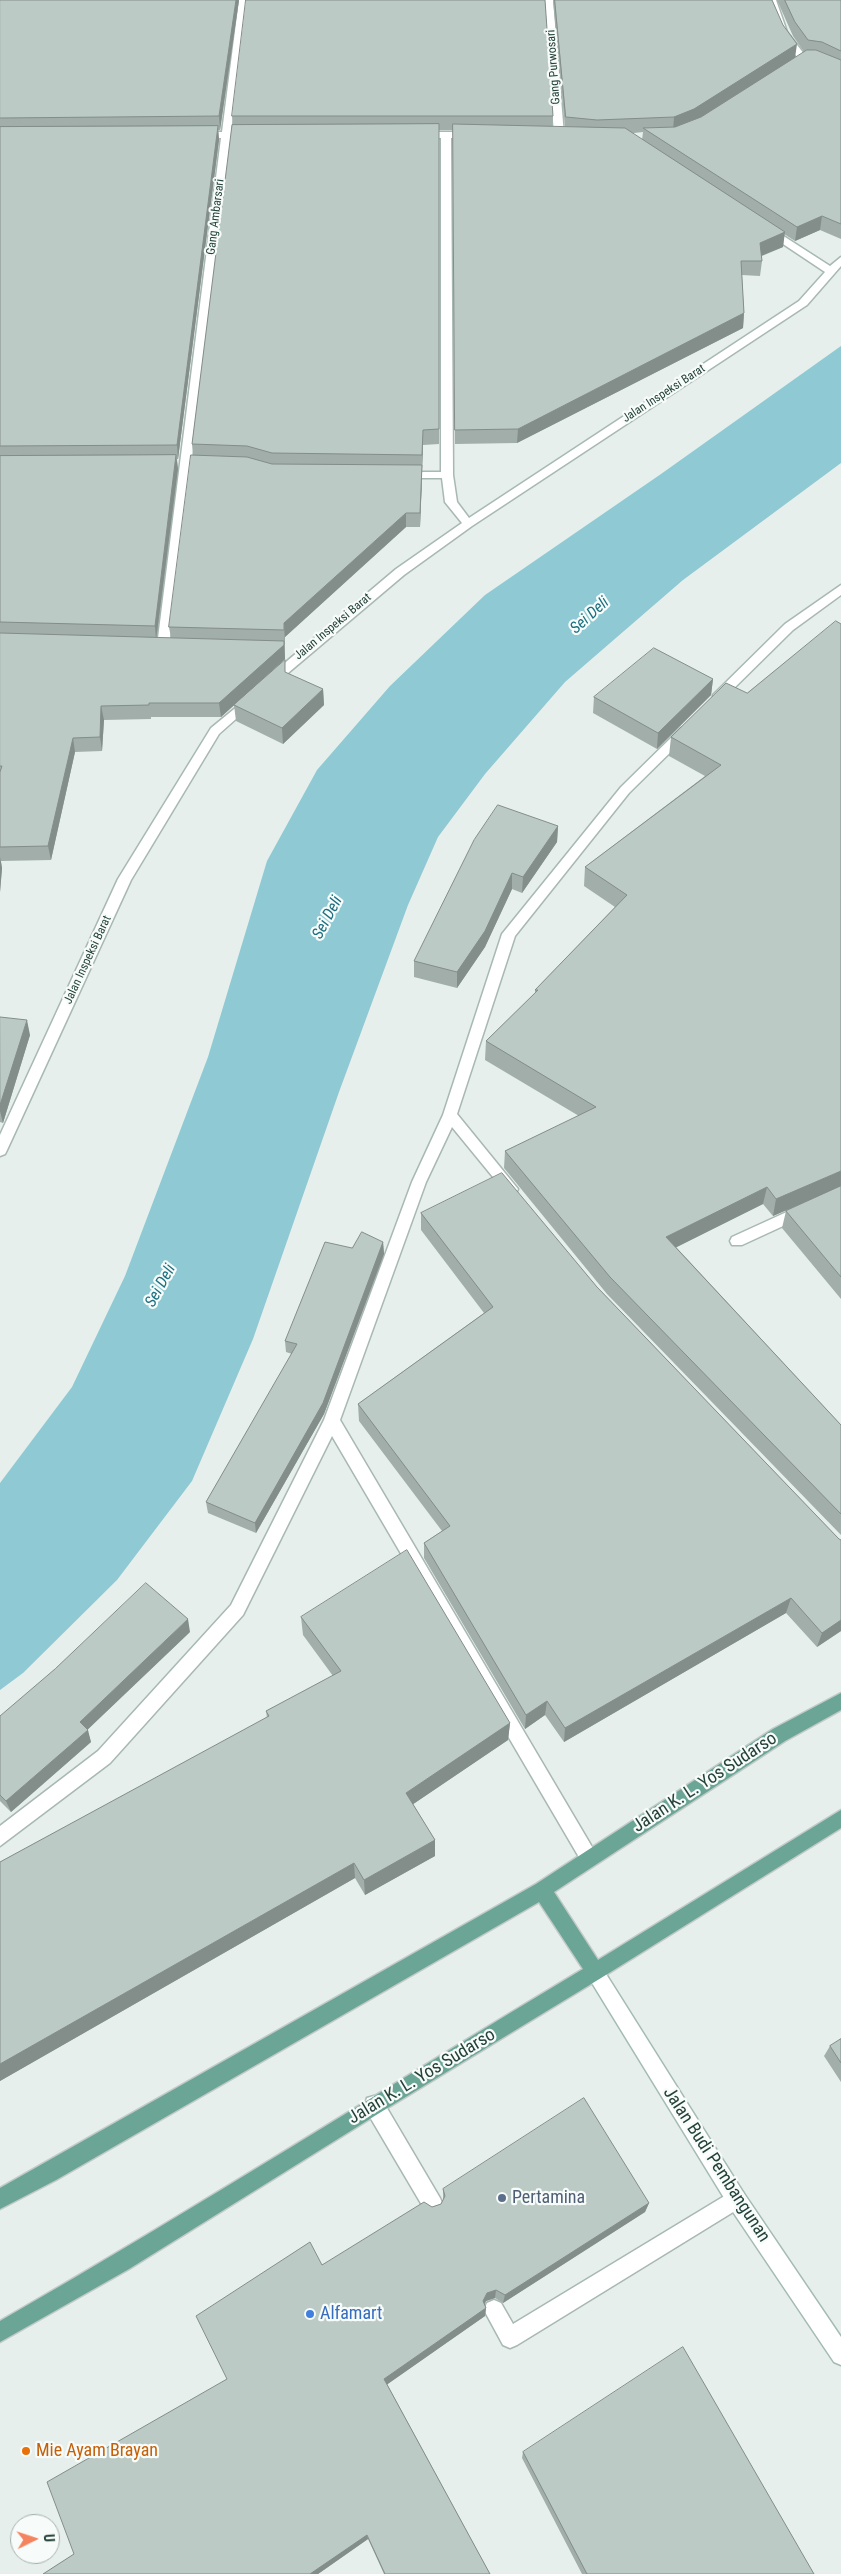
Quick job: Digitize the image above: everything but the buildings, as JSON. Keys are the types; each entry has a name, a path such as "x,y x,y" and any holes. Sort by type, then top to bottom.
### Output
{"main road":[{"name":"Jalan K. L. Yos Sudarso","path":"0,2199 49,2174 542,1890 779,1735 841,1701"},
{"name":"Jalan K. L. Yos Sudarso","path":"0,2332 122,2262 374,2105 595,1972 841,1818"},
{"path":"542,1890 595,1972"}],"street":[{"name":"Gang Ambarsari","path":"163,646 243,0"},
{"name":"Gang Purwosari","path":"549,0 560,135"},
{"path":"772,0 781,31 786,41 803,60"},
{"path":"410,135 485,134"},
{"path":"187,135 265,135"},
{"path":"446,135 447,476 451,502 468,524"},
{"path":"758,224 831,271"},
{"name":"Jalan Inspeksi Barat","path":"0,1150 125,879 215,732 305,650 400,572 468,524 803,303 841,260"},
{"path":"389,475 447,476"},
{"path":"707,708 789,627 841,589"},
{"path":"286,650 305,650"},
{"path":"0,1837 104,1757 236,1610 332,1421 419,1182 450,1115 509,934 625,790 693,722"},
{"path":"450,1115 519,1199"},
{"path":"737,1241 815,1205"},
{"path":"332,1421 589,1858"},
{"name":"Jalan Budi Pembangunan","path":"595,1972 736,2199 841,2355"},
{"path":"374,2105 433,2206"},
{"path":"494,2310 510,2338 736,2199"}],"water":[{"name":"Sei Deli","path":"841,346 841,463 683,580 565,682 485,774 438,837 408,905 339,1092 253,1339 192,1481 117,1580 23,1673 0,1690 0,1483 72,1387 125,1276 208,1057 267,861 317,770 390,686 485,595 661,474"}],"place":[{"name":"Pertamina","path":"502,2198"},
{"name":"Alfamart","path":"310,2314"},
{"name":"Mie Ayam Brayan","path":"26,2451"}]}
